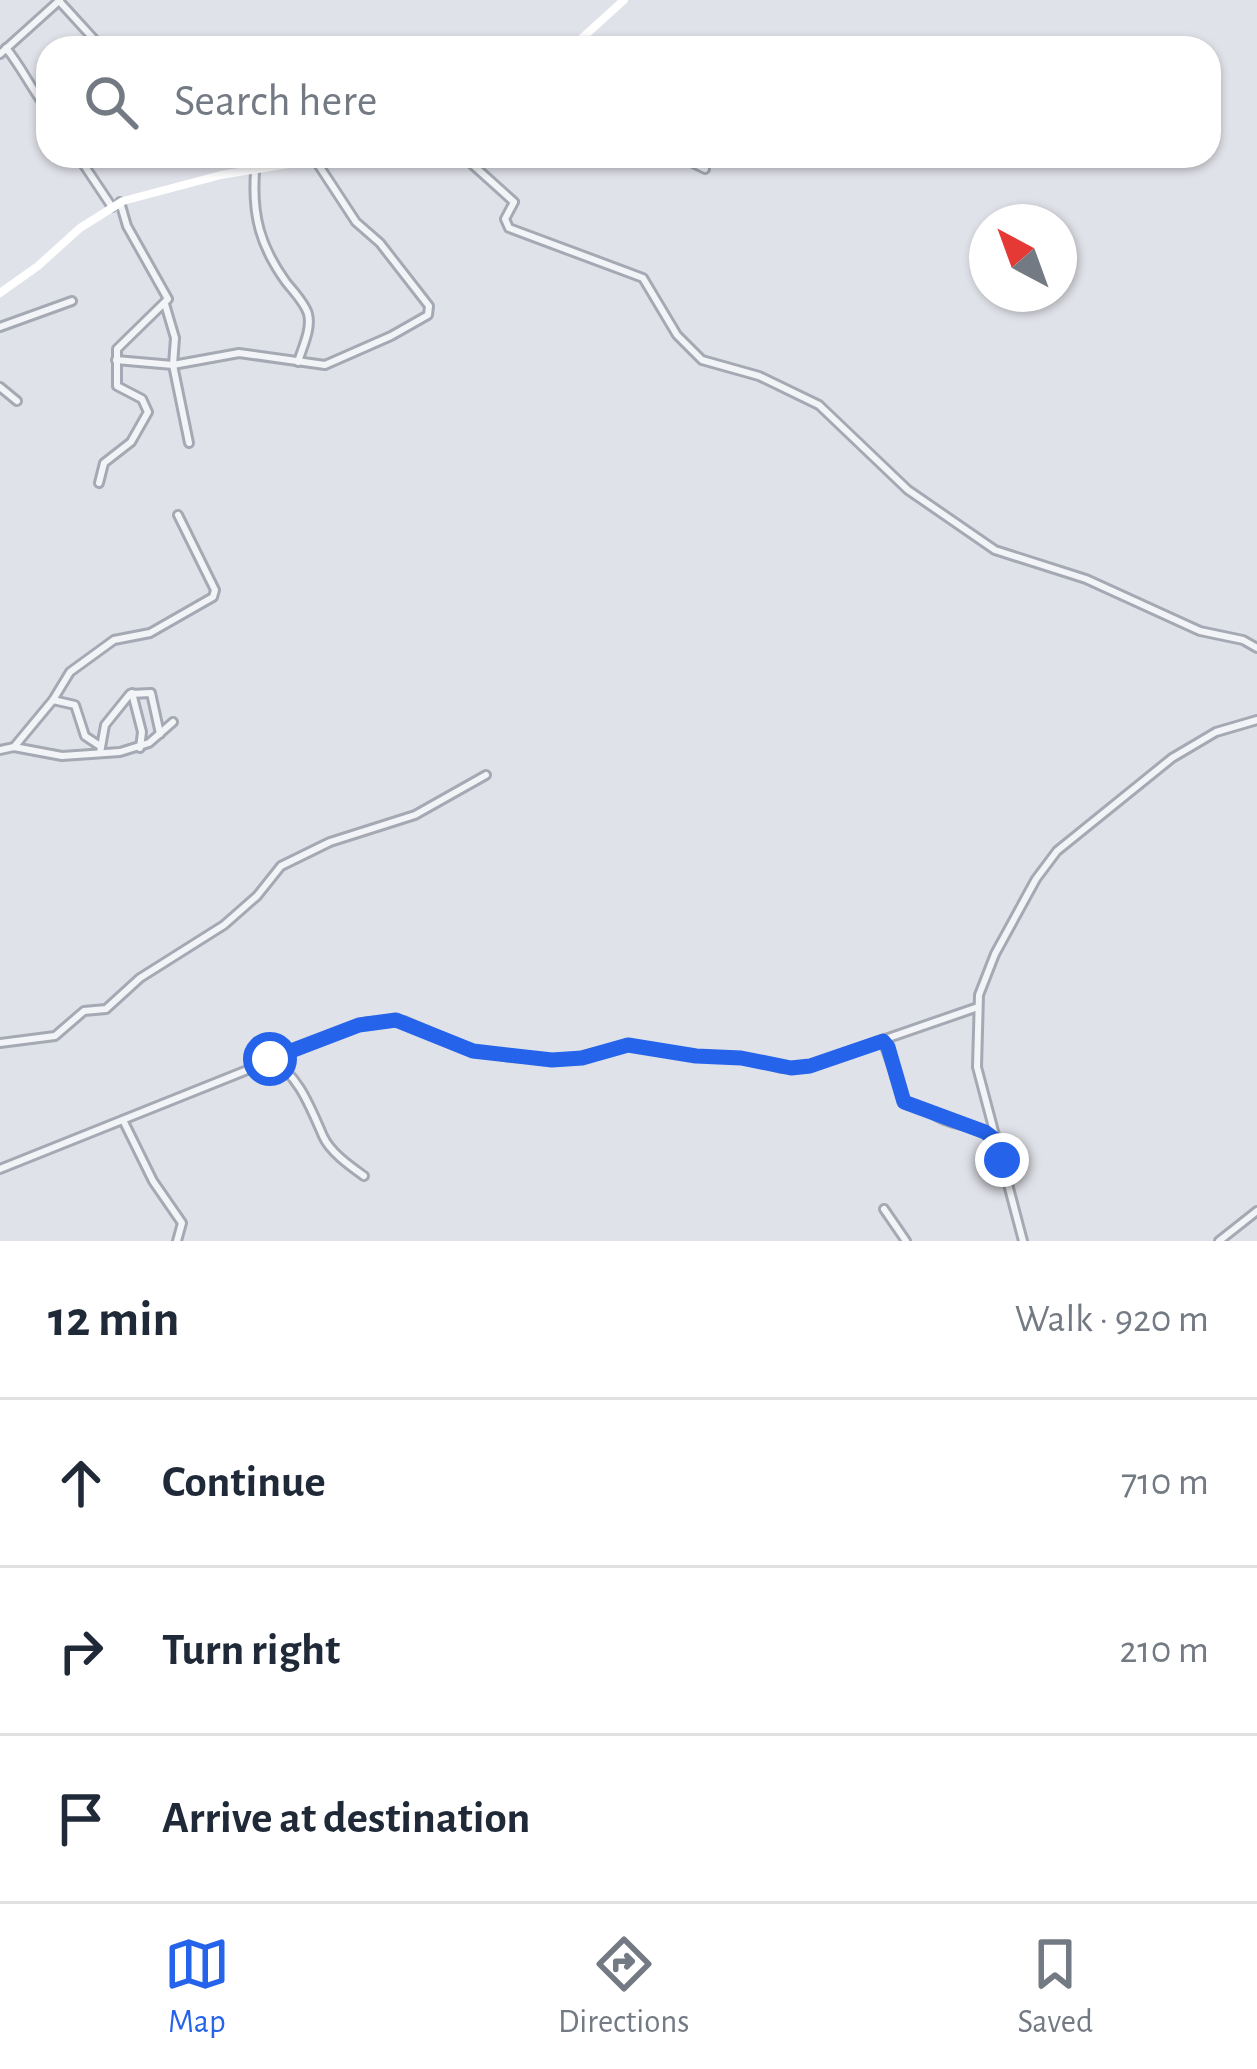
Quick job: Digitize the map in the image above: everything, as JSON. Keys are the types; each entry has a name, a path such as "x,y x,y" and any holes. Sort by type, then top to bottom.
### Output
{"street":[{"path":"36,97 28,75 3,51 59,0 91,36"},
{"path":"584,36 624,0"},
{"path":"88,168 116,204 166,290 165,304 176,338 173,365 189,443"},
{"path":"0,293 116,204 221,175 277,168"},
{"path":"116,360 173,365 239,353 325,365 418,323 430,310 380,243 356,222 321,168"},
{"path":"477,168 514,202 505,219 509,229 643,278 677,334 702,360 759,376 819,405 908,490 995,550 1086,579 1200,631 1243,640 1257,648"},
{"path":"255,172 253,197 260,237 271,262 308,314 298,363"},
{"path":"0,326 72,301"},
{"path":"99,483 104,463 128,446 148,412 142,399 117,386 117,349 165,304"},
{"path":"0,387 17,401"},
{"path":"14,747 69,673 114,640 150,633 213,597 215,590 178,515"},
{"path":"100,749 108,719 132,693 151,692 160,734"},
{"path":"132,693 142,732 140,748"},
{"path":"53,700 76,706 85,736 100,749"},
{"path":"1023,1241 977,1066 978,1006 998,948 1057,851 1188,747 1216,732 1257,720"},
{"path":"0,750 14,747 62,756 140,748 173,722"},
{"path":"0,1043 55,1036 84,1011 106,1009 148,972 224,925 284,864 330,842 415,815 486,775"},
{"path":"0,1169 359,1025 396,1020 473,1051 552,1060 582,1058 628,1045 791,1068 810,1066 978,1006"},
{"path":"883,1041 906,1104 965,1123 997,1141"},
{"path":"270,1059 288,1072 328,1144 364,1175"},
{"path":"123,1120 153,1181 182,1223 177,1241"},
{"path":"884,1209 906,1241"},
{"path":"1219,1241 1257,1211"}],"route":[{"path":"270,1059 368,1022 396,1020 473,1051 552,1060 595,1056 628,1045 791,1068 883,1041 904,1102 985,1132 997,1141 1002,1160"}]}
